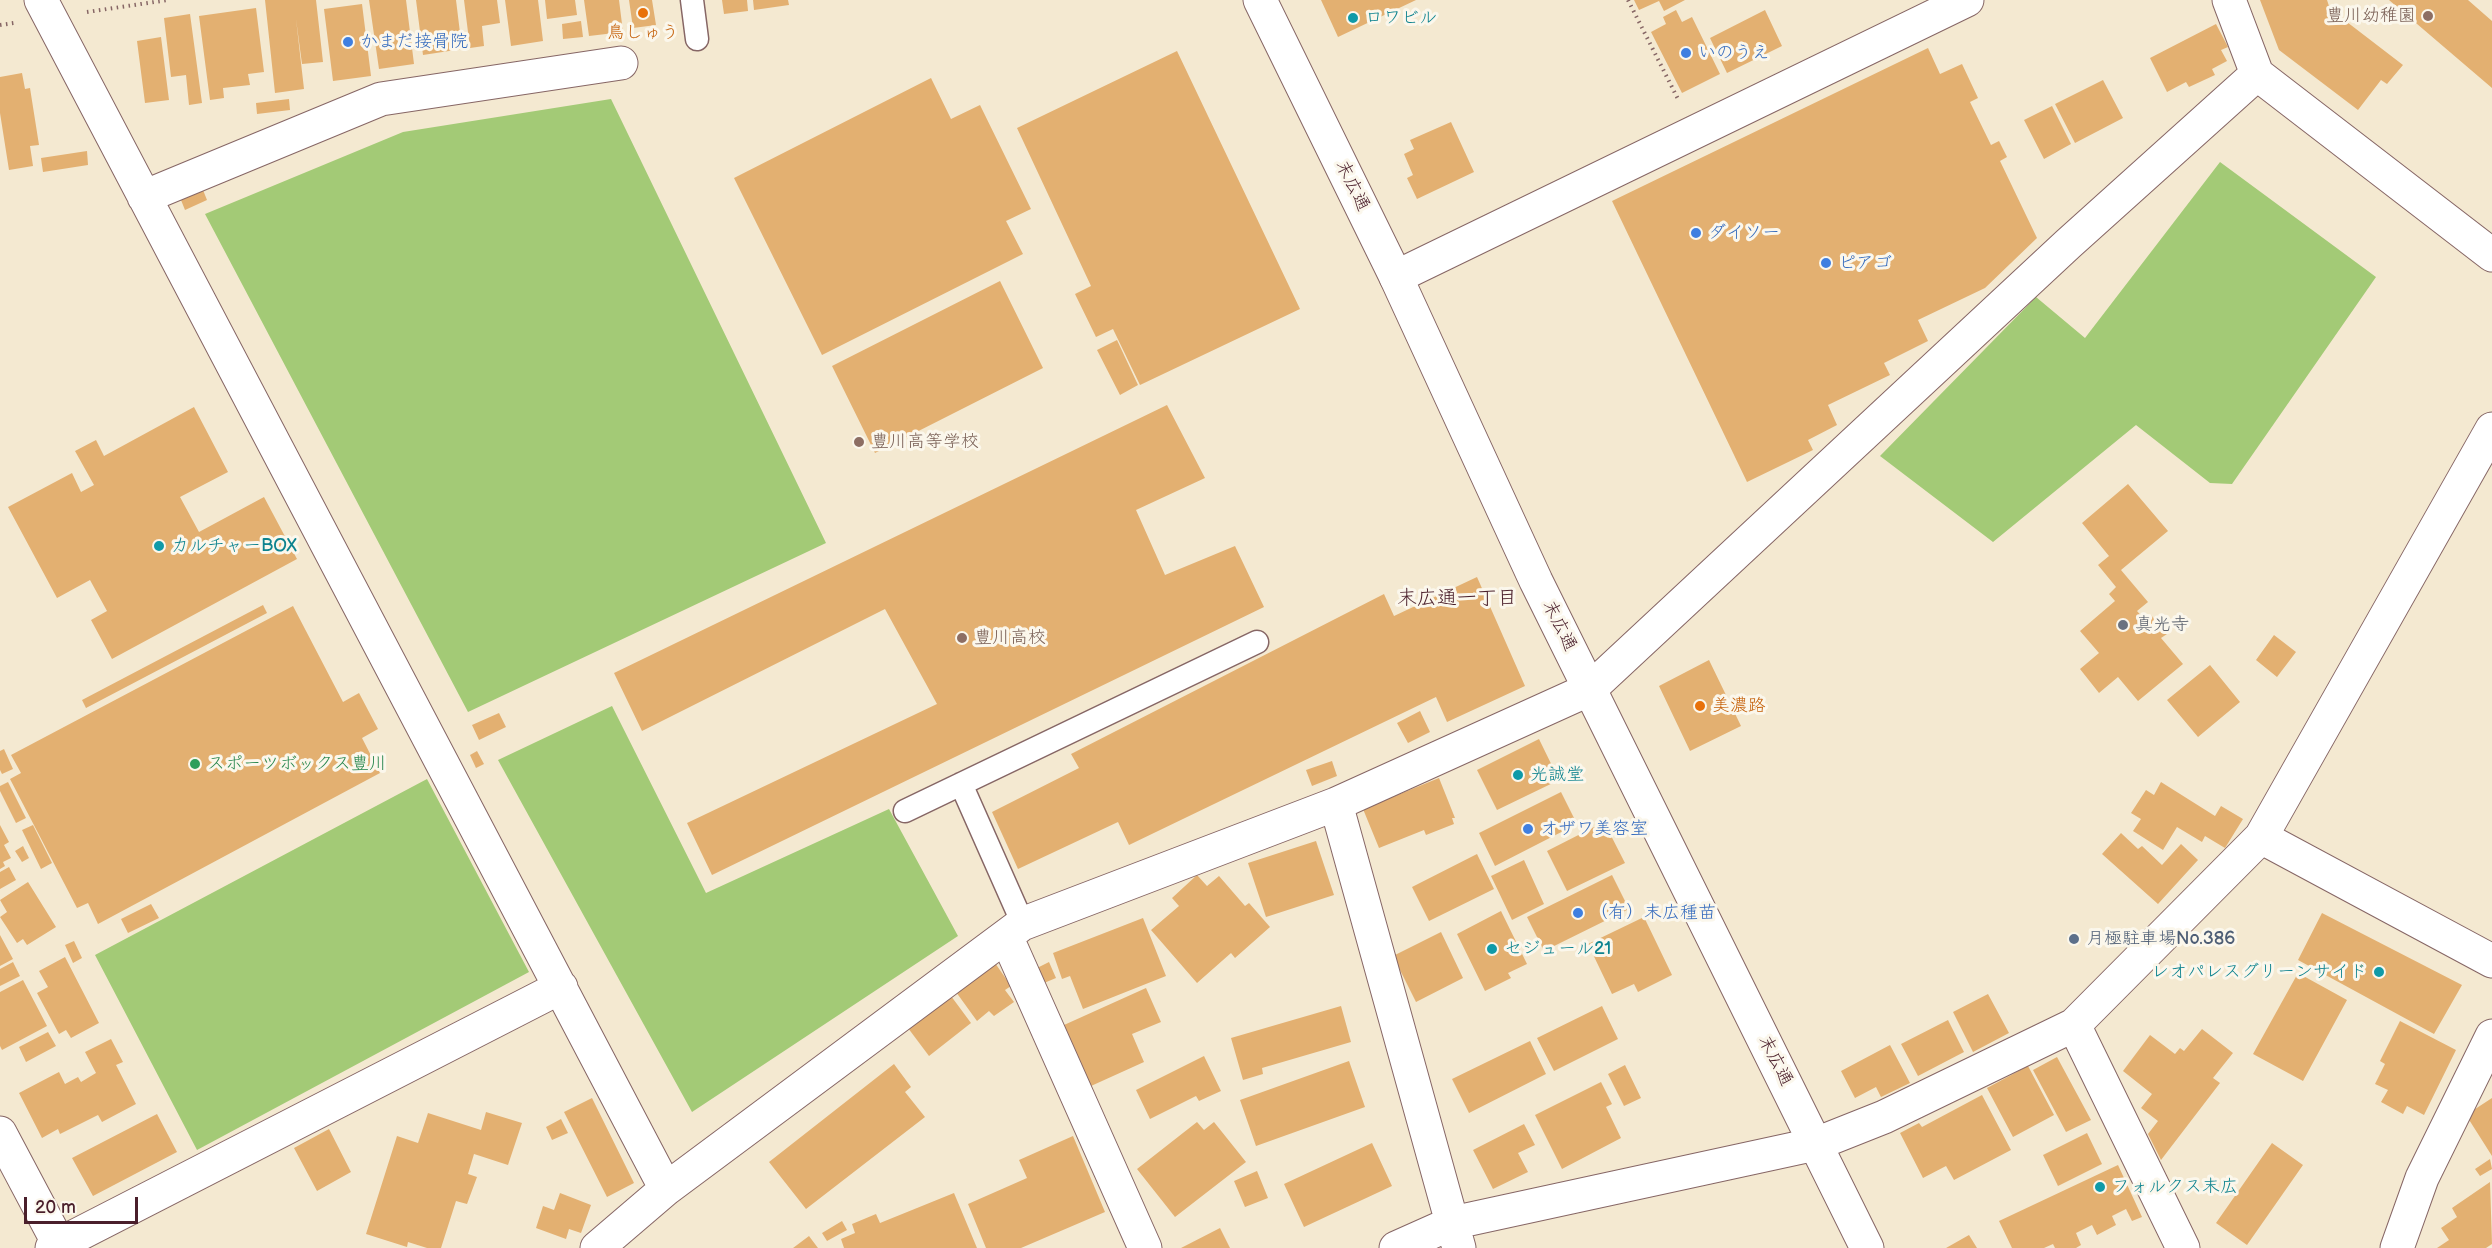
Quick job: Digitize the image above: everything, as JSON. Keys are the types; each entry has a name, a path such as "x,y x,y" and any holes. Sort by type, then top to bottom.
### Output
{"street":[{"path":"41,0 666,1189"},
{"name":"末広通","path":"1260,0 1396,277 1536,581 1867,1248"},
{"path":"1396,277 1968,0"},
{"path":"2229,0 2257,74 2492,255"},
{"path":"144,197 381,99 621,63"},
{"path":"610,1244 666,1189 1014,930 1336,804 1590,689 2068,244 2257,74"},
{"path":"1396,1248 1456,1236 1816,1144 1884,1117 2074,1025 2261,837 2492,429"},
{"path":"1336,804 1456,1236"},
{"path":"2261,837 2492,961"},
{"path":"1014,930 1145,1248"},
{"path":"0,1133 57,1247 561,987"},
{"path":"2074,1025 2183,1248"},
{"path":"2397,1248 2422,1178 2489,1053"}],"lane":[{"path":"692,0 697,39"},
{"path":"905,811 1257,642"},
{"path":"961,784 1014,930"}],"path":[{"path":"1628,0 1695,132"}],"green space":[{"path":"611,99 826,543 468,712 205,214 403,132"},
{"path":"2220,162 2376,277 2232,484 2210,483 2136,425 1993,542 1880,456 2036,297 2085,338"},
{"path":"612,706 706,893 889,809 958,936 692,1112 498,760"},
{"path":"427,779 529,972 197,1150 95,955"}],"building":[{"path":"265,0 316,0 323,62 302,64 296,19 304,89 275,93"},
{"path":"369,0 406,0 414,64 379,69"},
{"path":"416,0 456,0 462,49 423,55"},
{"path":"464,0 497,0 500,23 482,26 484,46 470,48"},
{"path":"505,0 538,0 543,41 511,46"},
{"path":"545,0 575,0 577,15 547,19"},
{"path":"584,0 619,0 623,32 589,36"},
{"name":"鳥しゅう","path":"629,0 652,0 656,25 633,28"},
{"path":"722,0 747,0 748,11 724,14"},
{"path":"753,0 788,0 789,5 754,10"},
{"name":"ロワビル","path":"1321,0 1416,0 1338,37"},
{"path":"1634,0 1685,0 1664,11 1659,1 1639,10"},
{"path":"2260,0 2327,0 2330,9 2403,65 2387,84 2381,80 2358,110 2279,50"},
{"path":"2389,0 2468,0 2492,21 2492,88"},
{"name":"かまだ接骨院","path":"362,4 371,76 333,81 324,9"},
{"path":"256,8 264,72 248,74 250,85 223,88 224,98 210,100 199,16"},
{"name":"いのうえ","path":"1676,10 1682,22 1692,17 1720,74 1682,93 1651,32 1666,24 1663,17"},
{"path":"1765,10 1782,46 1727,73 1710,38"},
{"path":"190,14 202,103 189,105 186,75 171,77 164,18"},
{"path":"581,21 583,37 563,39 562,24"},
{"path":"2216,24 2228,47 2221,50 2227,61 2212,69 2215,75 2189,87 2186,82 2167,92 2150,58"},
{"path":"161,37 169,100 145,103 137,41"},
{"name":"ピアゴ","path":"1928,48 1940,74 1962,64 1978,98 1970,102 1991,145 1999,141 2007,157 2000,161 2037,238 1985,288 1918,320 1928,341 1884,363 1890,375 1828,405 1837,425 1808,440 1813,450 1747,482 1612,201"},
{"path":"1177,51 1300,309 1140,385 1113,329 1096,337 1075,294 1091,286 1017,128"},
{"path":"22,73 25,89 30,88 39,145 30,146 33,166 9,170 0,113 0,77"},
{"path":"931,78 951,119 980,105 1031,209 1006,221 1023,254 822,355 734,178"},
{"path":"2103,80 2123,118 2075,143 2055,104"},
{"path":"289,99 290,110 257,114 256,103"},
{"path":"2052,106 2071,144 2044,159 2024,120"},
{"path":"1451,122 1474,172 1417,199 1407,178 1413,175 1404,154 1414,149 1410,140"},
{"path":"87,151 88,165 43,172 41,158"},
{"path":"203,190 207,200 185,210 181,200"},
{"path":"1000,281 1043,368 875,453 832,366"},
{"path":"1117,340 1138,385 1120,395 1097,350"},
{"path":"1167,405 1205,478 1136,510 1165,575 1235,546 1264,607 712,875 687,823 937,704 885,609 642,731 614,673"},
{"name":"カルチャーBOX","path":"194,407 228,472 180,497 199,532 264,497 297,559 112,659 91,620 107,611 90,580 57,598 8,507 72,473 81,492 94,485 75,451 96,440 104,456"},
{"name":"真光寺","path":"2128,484 2168,531 2121,570 2148,602 2137,611 2145,620 2151,615 2167,634 2161,638 2183,664 2138,701 2118,677 2099,693 2080,669 2099,653 2080,631 2115,601 2109,594 2116,587 2098,565 2109,556 2082,523"},
{"path":"1477,577 1525,686 1447,722 1436,697 1129,845 1118,822 1018,869 992,812 1079,768 1071,754 1384,594 1394,616"},
{"path":"263,605 267,613 86,708 82,700"},
{"name":"スポーツボックス豊川","path":"293,606 343,702 359,693 378,729 362,738 380,773 98,924 88,903 77,908 10,779 21,773 11,755"},
{"path":"2274,635 2296,652 2277,677 2256,660"},
{"name":"美濃路","path":"1709,660 1741,726 1690,751 1659,686"},
{"path":"2210,665 2240,702 2198,737 2167,700"},
{"path":"1420,711 1430,732 1408,743 1397,723"},
{"path":"499,713 506,727 479,740 472,725"},
{"name":"光誠堂","path":"1539,739 1559,780 1497,810 1477,770"},
{"path":"4,749 13,769 2,774 0,751"},
{"path":"477,751 484,764 476,768 470,755"},
{"path":"1332,761 1337,776 1312,786 1306,770"},
{"path":"1439,778 1455,818 1452,818 1454,824 1426,835 1424,830 1379,848 1363,809"},
{"path":"8,782 26,818 16,823 0,791 0,786"},
{"path":"2161,782 2215,816 2221,806 2243,819 2225,848 2205,836 2202,842 2177,827 2163,850 2133,831 2141,819 2131,813 2146,790 2154,795"},
{"name":"オザワ美容室","path":"1561,792 1577,824 1495,866 1479,833"},
{"path":"1604,822 1625,863 1567,891 1547,851"},
{"path":"0,825 9,842 4,845 11,858 3,862 5,866 0,869"},
{"path":"33,825 52,863 41,869 22,830"},
{"path":"2121,833 2138,849 2142,846 2162,865 2181,844 2198,860 2158,904 2102,854"},
{"path":"1316,841 1334,895 1266,917 1248,863"},
{"path":"23,846 29,858 22,862 15,851"},
{"path":"1477,854 1494,889 1429,921 1412,887"},
{"path":"1524,860 1544,904 1512,920 1491,876"},
{"path":"9,867 16,880 0,889 0,872"},
{"path":"1197,875 1207,886 1219,876 1245,906 1249,903 1270,927 1235,958 1231,953 1197,983 1151,930 1179,906 1172,898"},
{"name":"（有）末広種苗","path":"1612,875 1629,909 1544,951 1527,917"},
{"path":"28,882 56,927 27,945 23,939 17,943 0,917 7,912 0,900"},
{"path":"151,904 159,918 128,933 121,919"},
{"name":"セジュール21","path":"1501,911 1527,964 1508,973 1511,978 1485,991 1457,934"},
{"name":"レオパレスグリーンサイド","path":"2322,913 2462,985 2434,1034 2298,960"},
{"path":"1644,917 1672,975 1638,992 1634,984 1612,994 1588,944"},
{"path":"1143,918 1166,976 1083,1009 1070,976 1062,979 1053,953"},
{"path":"1441,932 1463,978 1416,1002 1393,956"},
{"path":"0,935 13,959 0,966"},
{"path":"74,941 82,958 73,963 65,945"},
{"path":"65,957 99,1023 71,1038 66,1030 59,1034 37,993 48,987 39,971"},
{"path":"13,962 20,976 0,986 0,969"},
{"path":"1049,962 1056,978 1044,983 1037,968"},
{"path":"995,963 1011,986 1005,990 1014,1002 994,1016 989,1011 977,1021 956,992"},
{"path":"2298,973 2347,1000 2303,1081 2253,1054"},
{"path":"23,980 47,1026 2,1050 0,1046 0,992"},
{"path":"1146,988 1161,1022 1132,1034 1144,1062 1091,1086 1064,1025"},
{"path":"1988,994 2009,1033 1973,1052 1953,1012"},
{"path":"951,996 971,1023 929,1056 905,1024"},
{"path":"1341,1006 1351,1042 1262,1068 1263,1074 1243,1080 1231,1038"},
{"path":"1602,1006 1618,1039 1554,1071 1537,1038"},
{"path":"1948,1020 1964,1052 1918,1076 1901,1044"},
{"path":"2400,1021 2456,1050 2424,1115 2407,1106 2403,1114 2381,1102 2388,1090 2375,1084 2385,1064 2380,1061"},
{"path":"2202,1029 2233,1053 2213,1078 2220,1083 2161,1160 2148,1134 2158,1121 2141,1108 2152,1094 2123,1071 2150,1035 2175,1054 2180,1048 2184,1051"},
{"path":"48,1032 56,1046 26,1062 19,1047"},
{"path":"111,1039 123,1062 116,1065 136,1104 102,1122 98,1115 60,1134 58,1129 42,1138 19,1093 59,1072 65,1084 78,1077 81,1082 96,1073 85,1052"},
{"path":"1530,1041 1546,1074 1469,1113 1452,1079"},
{"path":"1890,1045 1910,1083 1881,1097 1876,1087 1855,1098 1841,1071"},
{"path":"1204,1056 1221,1091 1199,1101 1196,1096 1150,1119 1136,1090"},
{"path":"2057,1057 2091,1120 2066,1132 2033,1070"},
{"path":"1349,1061 1365,1107 1256,1146 1240,1100"},
{"path":"894,1064 911,1087 905,1092 925,1117 806,1209 769,1162"},
{"path":"1625,1065 1641,1098 1624,1106 1608,1074"},
{"path":"2028,1066 2054,1115 2013,1137 1987,1088"},
{"path":"1601,1082 1612,1104 1606,1107 1621,1138 1562,1169 1535,1115"},
{"path":"1982,1095 2011,1150 1954,1180 1946,1166 1923,1178 1900,1133 1919,1123 1922,1127"},
{"path":"592,1098 634,1183 607,1197 564,1112"},
{"path":"2492,1098 2492,1156 2466,1115"},
{"path":"486,1112 522,1123 508,1165 474,1154 468,1174 477,1177 467,1204 456,1201 441,1248 427,1248 408,1242 407,1247 366,1234 397,1136 418,1143 428,1113 481,1130"},
{"path":"157,1114 177,1152 93,1196 72,1158"},
{"path":"561,1119 568,1133 552,1140 546,1127"},
{"path":"1197,1122 1204,1130 1214,1122 1246,1162 1175,1217 1137,1169"},
{"path":"1524,1124 1535,1145 1518,1153 1528,1172 1493,1189 1473,1150"},
{"path":"329,1129 351,1172 317,1191 294,1148"},
{"path":"2087,1133 2102,1164 2058,1186 2043,1155"},
{"path":"1073,1136 1105,1212 1021,1248 986,1248 968,1204 1027,1178 1019,1160"},
{"path":"1372,1143 1392,1186 1304,1227 1284,1184"},
{"path":"2272,1143 2303,1165 2247,1245 2216,1223"},
{"path":"2490,1159 2492,1169 2480,1176 2475,1169"},
{"name":"フォルクス末広","path":"2118,1165 2142,1217 2132,1221 2126,1209 2112,1216 2116,1225 2097,1235 2092,1225 2076,1233 2081,1245 2076,1248 2055,1248 2053,1244 2044,1248 2012,1248 1999,1221"},
{"path":"1257,1171 1268,1198 1245,1207 1234,1181"},
{"path":"2490,1182 2492,1244 2486,1248 2437,1248 2449,1240 2441,1228 2457,1217 2452,1208"},
{"path":"560,1193 591,1205 581,1233 569,1229 566,1239 536,1228 543,1206 554,1210"},
{"path":"954,1193 977,1248 844,1248 841,1239 855,1233 852,1224 876,1214 880,1223"},
{"path":"842,1221 847,1230 827,1241 822,1233"},
{"path":"1220,1228 1230,1248 1181,1248"},
{"path":"1969,1235 1977,1248 1946,1248"},
{"path":"809,1236 818,1248 793,1248"}],"place":[{"name":"鳥しゅう","path":"643,13"},
{"name":"豊川幼稚園","path":"2428,16"},
{"name":"ロワビル","path":"1353,18"},
{"name":"かまだ接骨院","path":"348,42"},
{"name":"いのうえ","path":"1686,53"},
{"name":"ダイソー","path":"1696,233"},
{"name":"ピアゴ","path":"1826,263"},
{"name":"豊川高等学校","path":"859,442"},
{"name":"カルチャーBOX","path":"159,546"},
{"name":"真光寺","path":"2123,625"},
{"name":"豊川高校","path":"962,638"},
{"name":"美濃路","path":"1700,706"},
{"name":"スポーツボックス豊川","path":"195,764"},
{"name":"光誠堂","path":"1518,775"},
{"name":"オザワ美容室","path":"1528,829"},
{"name":"（有）末広種苗","path":"1578,913"},
{"name":"月極駐車場No.386","path":"2074,939"},
{"name":"セジュール21","path":"1492,949"},
{"name":"レオパレスグリーンサイド","path":"2379,972"},
{"name":"フォルクス末広","path":"2100,1187"}],"district":[{"name":"末広通一丁目","path":"1457,599"}]}
